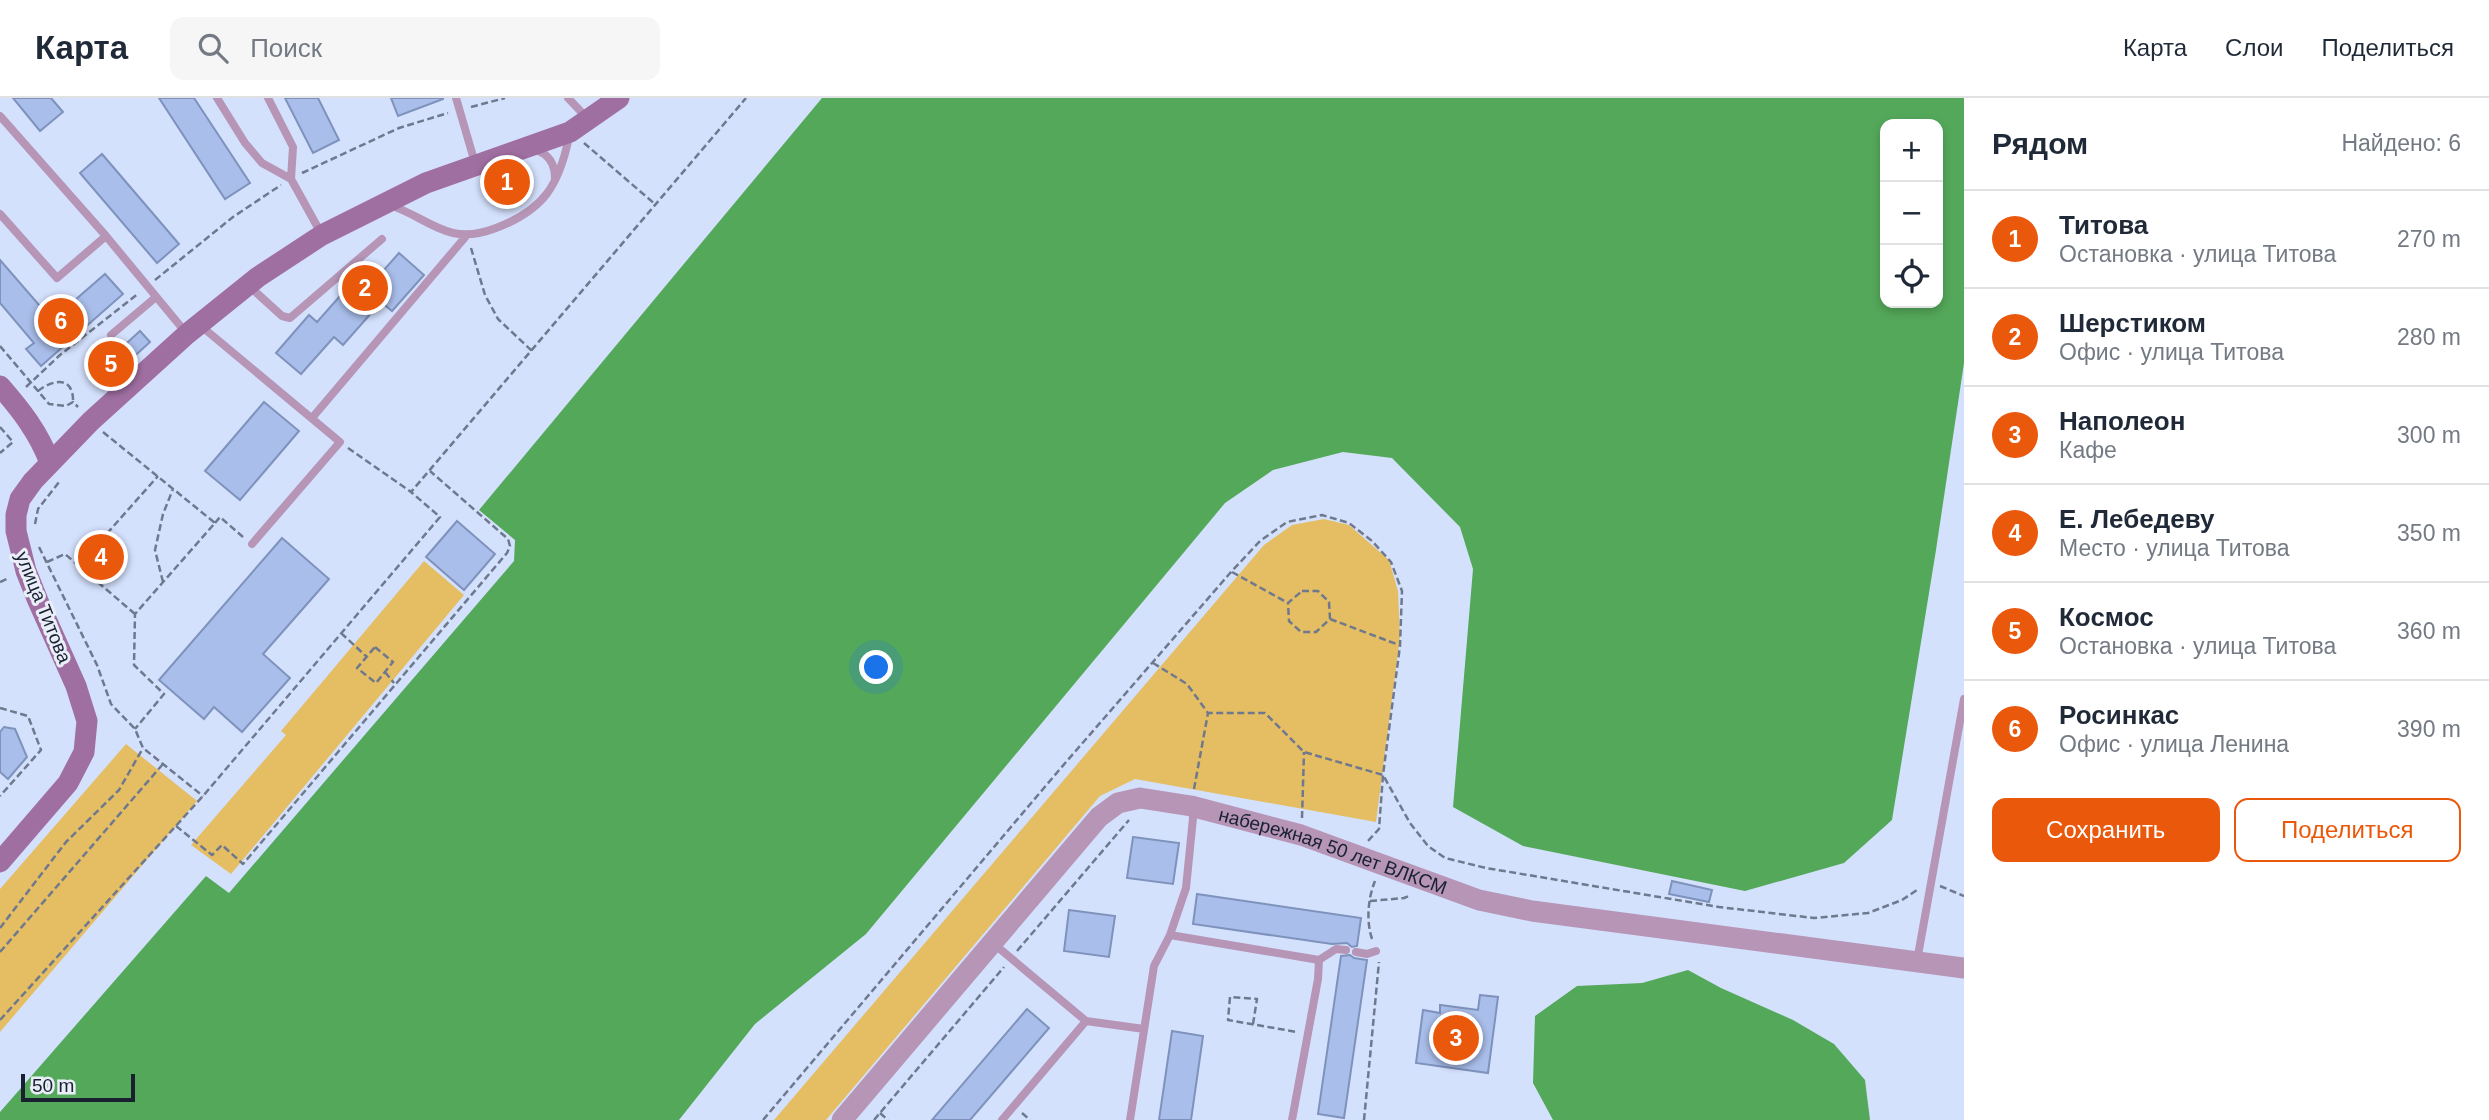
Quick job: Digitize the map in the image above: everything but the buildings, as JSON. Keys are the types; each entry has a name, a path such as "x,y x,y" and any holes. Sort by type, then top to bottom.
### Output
{"main road":[{"name":"улица Титова","path":"0,862 68,783 84,752 87,721 76,686 26,571 16,515 20,499 56,470 91,421 193,329 248,285 322,235 426,183 570,132 619,98"},
{"path":"0,386 30,423 56,470"}],"street":[{"name":"набережная 50 лет ВЛКСМ","path":"842,1120 1099,817 1118,803 1140,798 1191,806 1301,835 1479,900 1532,911 1964,968"}],"lane":[{"path":"217,98 245,143 262,163 291,179"},
{"path":"268,98 292,147 291,179 322,235"},
{"path":"456,98 476,166"},
{"path":"568,98 589,120"},
{"path":"0,116 156,297 193,329 340,442 252,544"},
{"path":"383,203 406,210 453,234 467,235 488,231 513,222 547,195 564,163 570,132"},
{"path":"528,148 550,158 555,169 555,182"},
{"path":"0,214 57,278 106,236"},
{"path":"312,418 467,235"},
{"path":"248,285 282,316 290,318 382,239"},
{"path":"111,335 156,297"},
{"path":"1917,963 1964,699"},
{"path":"1130,1120 1154,966 1170,935 1186,888 1193,818 1191,806"},
{"path":"1170,935 1319,960 1336,949 1346,950"},
{"path":"993,944 1086,1021 1144,1029"},
{"path":"1356,952 1367,954 1376,951"},
{"path":"1292,1120 1318,979 1319,960"},
{"path":"1002,1120 1086,1021"}],"path":[{"path":"31,383 60,355 233,218 291,179 399,128 505,98"},
{"path":"411,492 746,98"},
{"path":"570,132 656,205"},
{"path":"467,235 485,295 498,319 532,351"},
{"path":"0,346 49,404 66,406 74,402"},
{"path":"38,391 49,382 59,381 68,386 74,395 74,402 91,421 215,523"},
{"path":"0,427 13,442 0,453"},
{"path":"0,1020 203,796 440,517 411,492 340,442"},
{"path":"19,529 38,509 56,470"},
{"path":"176,826 212,855 222,845 243,864 508,553 508,539 430,471"},
{"path":"79,565 158,476"},
{"path":"163,582 155,550 163,514 173,489"},
{"path":"763,1120 1231,572 1260,541 1287,522 1322,515 1349,523 1372,541 1391,562 1402,591 1400,646 1383,775 1379,829 1356,854"},
{"path":"135,729 164,694 134,665 135,614 220,517 252,544"},
{"path":"38,544 97,665 111,704 135,729 143,748 203,796"},
{"path":"0,582 65,554 135,614"},
{"path":"1231,572 1288,603"},
{"path":"1288,603 1302,591 1318,591 1329,602 1330,619"},
{"path":"1288,603 1289,621 1301,632 1316,632 1330,619"},
{"path":"1330,619 1400,646"},
{"path":"341,634 367,657"},
{"path":"375,647 393,662 376,683 357,667 367,657 375,647"},
{"path":"1153,663 1187,684 1208,713 1191,806"},
{"path":"385,672 396,684"},
{"path":"0,708 28,716 41,750 0,796"},
{"path":"1208,713 1265,713 1304,752 1383,775 1410,823 1428,846 1445,858 1486,868 1719,907 1814,918 1868,913 1902,900 1930,881 1964,895"},
{"path":"0,928 66,842 119,790 143,748"},
{"path":"1301,835 1304,752"},
{"path":"0,952 163,764"},
{"path":"874,1120 1129,820"},
{"path":"1364,1120 1379,961 1369,930 1370,894 1381,864"},
{"path":"1253,1024 1257,999 1230,997 1228,1020 1308,1033"},
{"path":"880,1113 888,1120"}],"shaded area":[{"path":"822,98 1964,98 1964,363 1936,550 1892,820 1844,863 1745,891 1523,846 1453,807 1473,569 1460,527 1392,458 1343,452 1273,470 1225,503 866,934 755,1024 679,1120 0,1120 0,1112 206,876 229,893 514,561 515,540 479,510"},
{"path":"1324,519 1349,525 1389,560 1398,591 1400,637 1376,822 1135,779 1100,796 826,1120 774,1120 1264,545 1292,525"},
{"path":"424,561 464,595 231,874 191,845 286,735 281,731"},
{"path":"126,744 197,801 0,1032 0,889"},
{"path":"1688,970 1793,1020 1834,1044 1865,1080 1870,1120 1553,1120 1533,1083 1535,1016 1577,986 1642,983"}],"place":[{"name":"Титова","path":"507,182"},
{"name":"Шерстиком","path":"365,288"},
{"name":"Росинкас","path":"61,321"},
{"name":"Космос","path":"111,364"},
{"name":"Е. Лебедеву","path":"101,557"},
{"name":"Наполеон","path":"1456,1038"}]}
